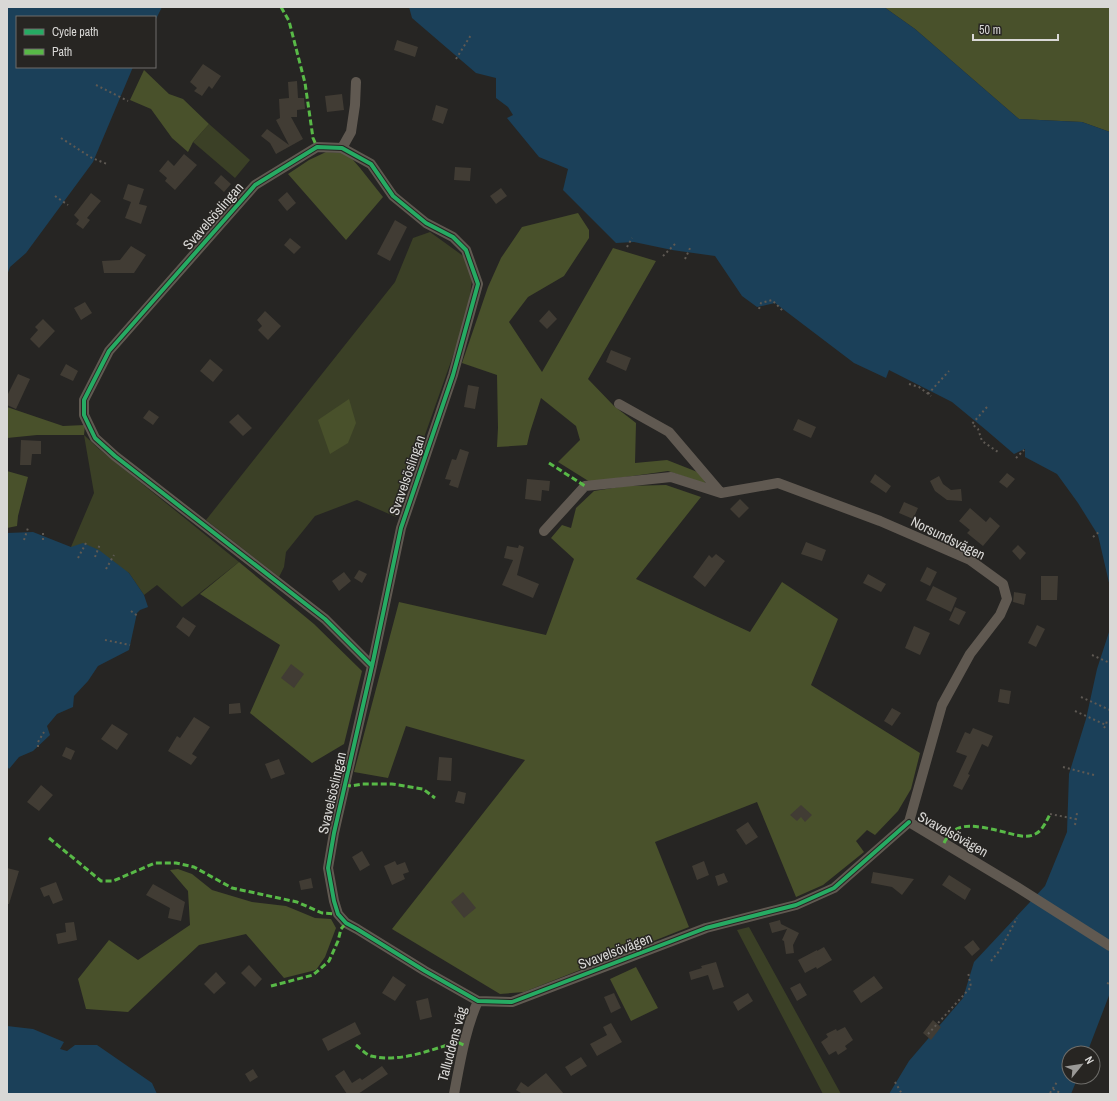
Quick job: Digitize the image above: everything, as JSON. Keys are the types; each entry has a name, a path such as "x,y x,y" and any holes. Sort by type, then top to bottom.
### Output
{"street":[{"path":"342,148 351,132 355,105 356,82"},
{"name":"Svavelsöslingan","path":"334,901 328,868 372,666 401,528 453,375 478,284 466,250 453,237 426,223 393,196 371,164 342,148 317,148 255,185 109,351 84,400 84,415 95,438 115,456 325,619 372,666"},
{"path":"619,404 669,432 721,493"},
{"name":"Norsundsvägen","path":"544,531 585,486 671,477 721,493 778,483 880,521 970,560 1002,584 1007,599 1000,615 970,654 942,705 909,822"},
{"name":"Svavelsövägen","path":"334,901 338,914 346,923 357,928 425,971 478,1001 512,1002 706,928 796,905 834,888 909,822 1110,946"},
{"name":"Talluddens väg","path":"454,1094 464,1045 478,1001"}],"path":[{"path":"456,59 471,35"},
{"path":"96,85 128,101"},
{"path":"61,138 92,158 107,164"},
{"path":"55,196 68,205"},
{"path":"627,247 632,238"},
{"path":"663,256 676,243"},
{"path":"685,259 691,246"},
{"path":"759,309 761,302 772,300 783,311"},
{"path":"928,394 949,370"},
{"path":"910,384 920,387 931,396"},
{"path":"987,407 972,424 978,429 982,441 998,452"},
{"path":"1016,458 1024,450"},
{"path":"24,540 28,528"},
{"path":"1093,537 1100,531"},
{"path":"43,533 43,540"},
{"path":"78,558 86,543"},
{"path":"95,557 100,544"},
{"path":"106,568 114,555"},
{"path":"131,611 139,617"},
{"path":"105,640 130,645"},
{"path":"1092,655 1110,663"},
{"path":"1081,698 1110,710"},
{"path":"1075,712 1106,724"},
{"path":"1104,728 1107,720"},
{"path":"38,747 38,742 44,732"},
{"path":"1063,767 1094,775"},
{"path":"1075,825 1077,813"},
{"path":"1050,814 1076,819"},
{"path":"991,961 1000,950 1017,918"},
{"path":"928,1034 971,987 968,972"},
{"path":"895,1082 902,1094"},
{"path":"1050,1093 1057,1082"},
{"path":"1052,1088 1062,1094"}],"green space":[{"path":"884,7 1110,7 1110,132 1082,122 1019,119 915,29"},
{"path":"144,70 169,94 183,99 209,124 193,142 188,152 172,138 151,109 130,100"},
{"path":"209,124 250,160 235,178 193,142"},
{"path":"326,152 347,153 383,197 346,240 288,174 309,160"},
{"path":"578,213 589,230 589,238 564,276 528,297 509,322 542,372 613,248 656,261 588,379 614,406 636,423 635,463 667,460 700,473 706,484 668,471 590,482 558,462 580,440 576,426 541,398 527,445 497,447 497,375 462,363 488,287 501,258 522,227"},
{"path":"430,232 466,258 472,280 467,316 396,517 357,500 315,516 286,552 284,567 279,577 206,520 395,282 413,238"},
{"path":"349,399 356,423 348,443 330,454 318,420"},
{"path":"7,407 63,426 85,425 84,435 37,435 7,438"},
{"path":"84,435 99,449 239,562 182,607 157,585 144,595 129,573 71,547 94,493"},
{"path":"7,471 28,477 18,516 17,526 7,528"},
{"path":"666,485 701,497 636,579 750,632 782,582 838,619 811,685 920,753 911,789 898,811 875,835 867,830 856,841 864,852 823,885 796,897 757,802 655,842 689,927 524,992 500,994 392,929 525,760 406,726 388,778 354,772 399,602 546,635 574,559 551,538 562,525 571,528 576,508 594,491 625,486"},
{"path":"239,562 314,624 362,671 344,744 312,763 250,713 280,645 200,594"},
{"path":"178,869 192,874 212,890 252,902 286,906 315,918 331,919 336,928 325,957 316,970 284,978 246,934 199,945 128,1012 86,1009 78,979 109,940 138,960 190,925 188,891 170,870"},
{"path":"749,927 841,1094 823,1094 737,930"},
{"path":"636,967 658,1008 631,1021 610,979"}],"water":[{"path":"7,7 162,7 156,19 156,16 16,16 16,68 133,68 93,162 26,253 10,267 7,275"},
{"path":"409,7 884,7 915,29 1019,119 1082,122 1110,132 1110,587 1098,535 1078,503 1057,474 1025,457 1025,449 1014,454 952,402 889,370 886,378 854,363 775,303 757,307 742,296 715,256 672,250 634,242 616,243 563,190 568,169 539,157 507,118 513,115 508,107 496,98 496,78 476,73 412,18"},
{"path":"33,532 71,547 83,543 99,550 129,573 144,595 148,607 137,613 129,650 98,666 88,681 74,696 73,707 57,714 47,726 50,735 33,751 19,757 9,769 7,766 7,533"},
{"path":"1110,629 1110,993 1090,1045 1061,1045 1061,1085 1075,1085 1071,1094 889,1094 909,1061 963,998 974,962 1045,886 1067,832 1069,774 1086,719 1097,669"},
{"path":"7,1026 33,1029 64,1042 60,1049 67,1051 75,1045 97,1045 152,1083 157,1094 7,1094"}],"building":[{"path":"397,40 418,47 415,57 394,50"},
{"path":"203,64 221,76 212,89 209,86 202,96 194,91 197,88 190,82"},
{"path":"297,81 298,98 304,98 305,109 297,110 297,117 291,117 303,139 276,154 270,143 261,136 267,129 289,145 276,120 280,118 279,99 289,98 288,82"},
{"path":"342,94 344,110 327,112 325,96"},
{"path":"436,105 448,109 443,124 432,120"},
{"path":"184,154 197,165 175,190 165,181 167,178 159,171 168,160 174,166"},
{"path":"455,167 471,168 470,181 454,180"},
{"path":"221,175 231,184 224,192 214,183"},
{"path":"128,184 144,189 139,204 147,206 141,224 125,218 131,202 123,199"},
{"path":"501,188 507,196 496,204 490,196"},
{"path":"287,192 296,203 287,211 278,200"},
{"path":"91,193 101,201 87,218 90,220 83,229 76,224 79,220 74,215"},
{"path":"395,220 407,227 390,261 377,254"},
{"path":"290,238 301,247 294,254 284,245"},
{"path":"131,246 146,255 134,273 104,273 102,261 120,260"},
{"path":"85,302 92,313 81,320 74,308"},
{"path":"549,310 557,319 547,329 539,321"},
{"path":"265,311 281,326 268,340 258,330 262,326 257,320"},
{"path":"43,319 55,331 39,348 30,339 38,330 35,327"},
{"path":"611,350 631,358 626,371 606,362"},
{"path":"210,359 223,370 213,382 200,371"},
{"path":"66,364 78,371 73,381 60,375"},
{"path":"18,374 30,379 16,409 7,405 7,396"},
{"path":"468,385 479,387 475,409 464,407"},
{"path":"149,410 159,417 153,425 143,418"},
{"path":"238,414 252,428 243,436 229,422"},
{"path":"798,419 816,427 811,438 793,430"},
{"path":"21,440 41,441 41,454 32,454 31,465 20,465"},
{"path":"460,449 469,452 458,488 449,485 451,480 445,479 452,459 456,460"},
{"path":"1007,473 1015,479 1007,488 999,482"},
{"path":"875,474 891,486 886,493 870,482"},
{"path":"939,476 943,484 951,490 961,489 962,501 947,500 935,491 930,481"},
{"path":"527,479 550,481 549,491 542,490 541,501 525,499"},
{"path":"740,499 749,508 739,518 730,509"},
{"path":"904,502 918,508 913,519 899,513"},
{"path":"970,508 986,522 990,517 1000,526 983,546 967,533 970,530 959,521"},
{"path":"806,542 826,550 822,561 801,554"},
{"path":"519,545 524,547 517,575 539,584 533,598 502,585 513,560 504,558 507,546 518,548"},
{"path":"1018,545 1026,553 1020,560 1012,551"},
{"path":"716,554 725,561 705,587 693,577 709,555 712,558"},
{"path":"927,567 937,572 930,586 920,581"},
{"path":"359,570 367,574 362,583 354,578"},
{"path":"344,572 351,581 339,591 332,581"},
{"path":"868,574 886,584 881,592 863,583"},
{"path":"1041,576 1058,576 1057,600 1041,600"},
{"path":"933,586 957,598 951,612 926,600"},
{"path":"1014,592 1026,594 1024,605 1013,602"},
{"path":"955,607 966,612 959,625 949,620"},
{"path":"183,617 196,626 189,637 176,627"},
{"path":"1037,625 1045,629 1036,647 1028,643"},
{"path":"914,626 930,633 920,655 905,648"},
{"path":"291,664 304,674 294,688 281,678"},
{"path":"1000,689 1011,691 1009,704 998,702"},
{"path":"240,703 241,713 229,714 229,704"},
{"path":"892,708 901,713 892,726 884,721"},
{"path":"194,717 210,727 192,754 197,757 191,765 168,751 177,736 180,738"},
{"path":"112,724 128,734 117,750 101,739"},
{"path":"973,728 993,736 988,747 982,744 968,774 970,775 962,790 953,786 967,756 956,752 965,732 970,734"},
{"path":"66,747 75,751 71,760 62,756"},
{"path":"439,757 452,758 451,781 437,780"},
{"path":"279,759 285,774 271,779 265,764"},
{"path":"41,785 53,795 39,811 27,802"},
{"path":"458,791 466,793 464,804 455,802"},
{"path":"801,805 812,815 805,822 801,817 797,821 790,815"},
{"path":"748,822 758,837 746,845 736,830"},
{"path":"362,851 370,865 360,871 352,857"},
{"path":"395,861 397,865 405,862 409,872 403,874 405,879 392,885 384,866"},
{"path":"704,861 709,875 697,880 692,866"},
{"path":"7,868 19,871 9,904 7,904"},
{"path":"873,872 914,879 902,895 892,887 871,883"},
{"path":"724,873 728,882 718,886 715,876"},
{"path":"949,875 971,889 965,900 942,885"},
{"path":"311,878 313,888 301,890 299,881"},
{"path":"56,882 63,900 53,904 49,895 44,897 40,888"},
{"path":"153,884 185,902 181,921 168,918 170,908 146,895"},
{"path":"463,892 476,908 464,918 451,902"},
{"path":"780,920 781,924 799,933 793,945 794,953 786,954 784,941 782,940 787,929 772,933 769,923"},
{"path":"74,922 77,940 58,944 56,934 66,932 65,923"},
{"path":"973,940 980,949 972,956 964,947"},
{"path":"824,947 832,960 817,969 816,967 805,973 798,960"},
{"path":"716,962 724,987 713,990 708,975 691,980 689,972 702,968 701,966"},
{"path":"249,965 262,979 255,987 241,973"},
{"path":"216,972 226,983 214,994 204,984"},
{"path":"393,976 406,985 395,1001 382,993"},
{"path":"874,976 883,988 861,1003 853,991"},
{"path":"800,983 807,995 797,1001 790,988"},
{"path":"614,993 621,1008 611,1013 604,997"},
{"path":"748,993 753,1001 738,1011 733,1002"},
{"path":"428,998 432,1017 420,1020 416,1001"},
{"path":"933,1020 941,1027 931,1040 923,1033"},
{"path":"355,1022 361,1034 328,1051 322,1039"},
{"path":"611,1023 622,1042 597,1056 590,1044 607,1035 603,1027"},
{"path":"845,1027 853,1040 845,1046 847,1049 838,1055 836,1051 829,1055 821,1042 828,1037 826,1034 836,1029 837,1031"},
{"path":"581,1057 587,1066 571,1076 565,1067"},
{"path":"382,1066 388,1074 358,1094 347,1094 335,1076 344,1070 352,1083 360,1078 362,1080"},
{"path":"253,1069 258,1077 250,1082 245,1074"},
{"path":"546,1073 564,1094 520,1094 521,1093 516,1090 521,1082 528,1087"}],"marked path":[{"path":"281,7 289,21 305,83 313,138 317,147"},
{"path":"549,463 585,486"},
{"path":"345,785 392,784 423,789 435,798"},
{"path":"944,843 948,836 956,829 970,826 997,830 1020,836 1033,835 1041,829 1050,814"},
{"path":"49,838 101,881 113,881 155,863 176,863 194,867 232,888 297,902 322,913 338,914"},
{"path":"271,986 313,975 329,961 338,941 341,929 346,923"},
{"path":"356,1045 365,1053 382,1058 415,1055 457,1042 464,1045"}],"cycle path":[{"path":"372,666 325,619 115,456 95,438 84,415 84,400 109,351 255,185 317,147 342,148 371,164 393,196 426,223 453,237 466,250 478,284 453,375 401,528 372,666 334,833 328,868 338,914 346,923 478,1001 512,1002 706,928 796,905 834,888 909,822"}]}
